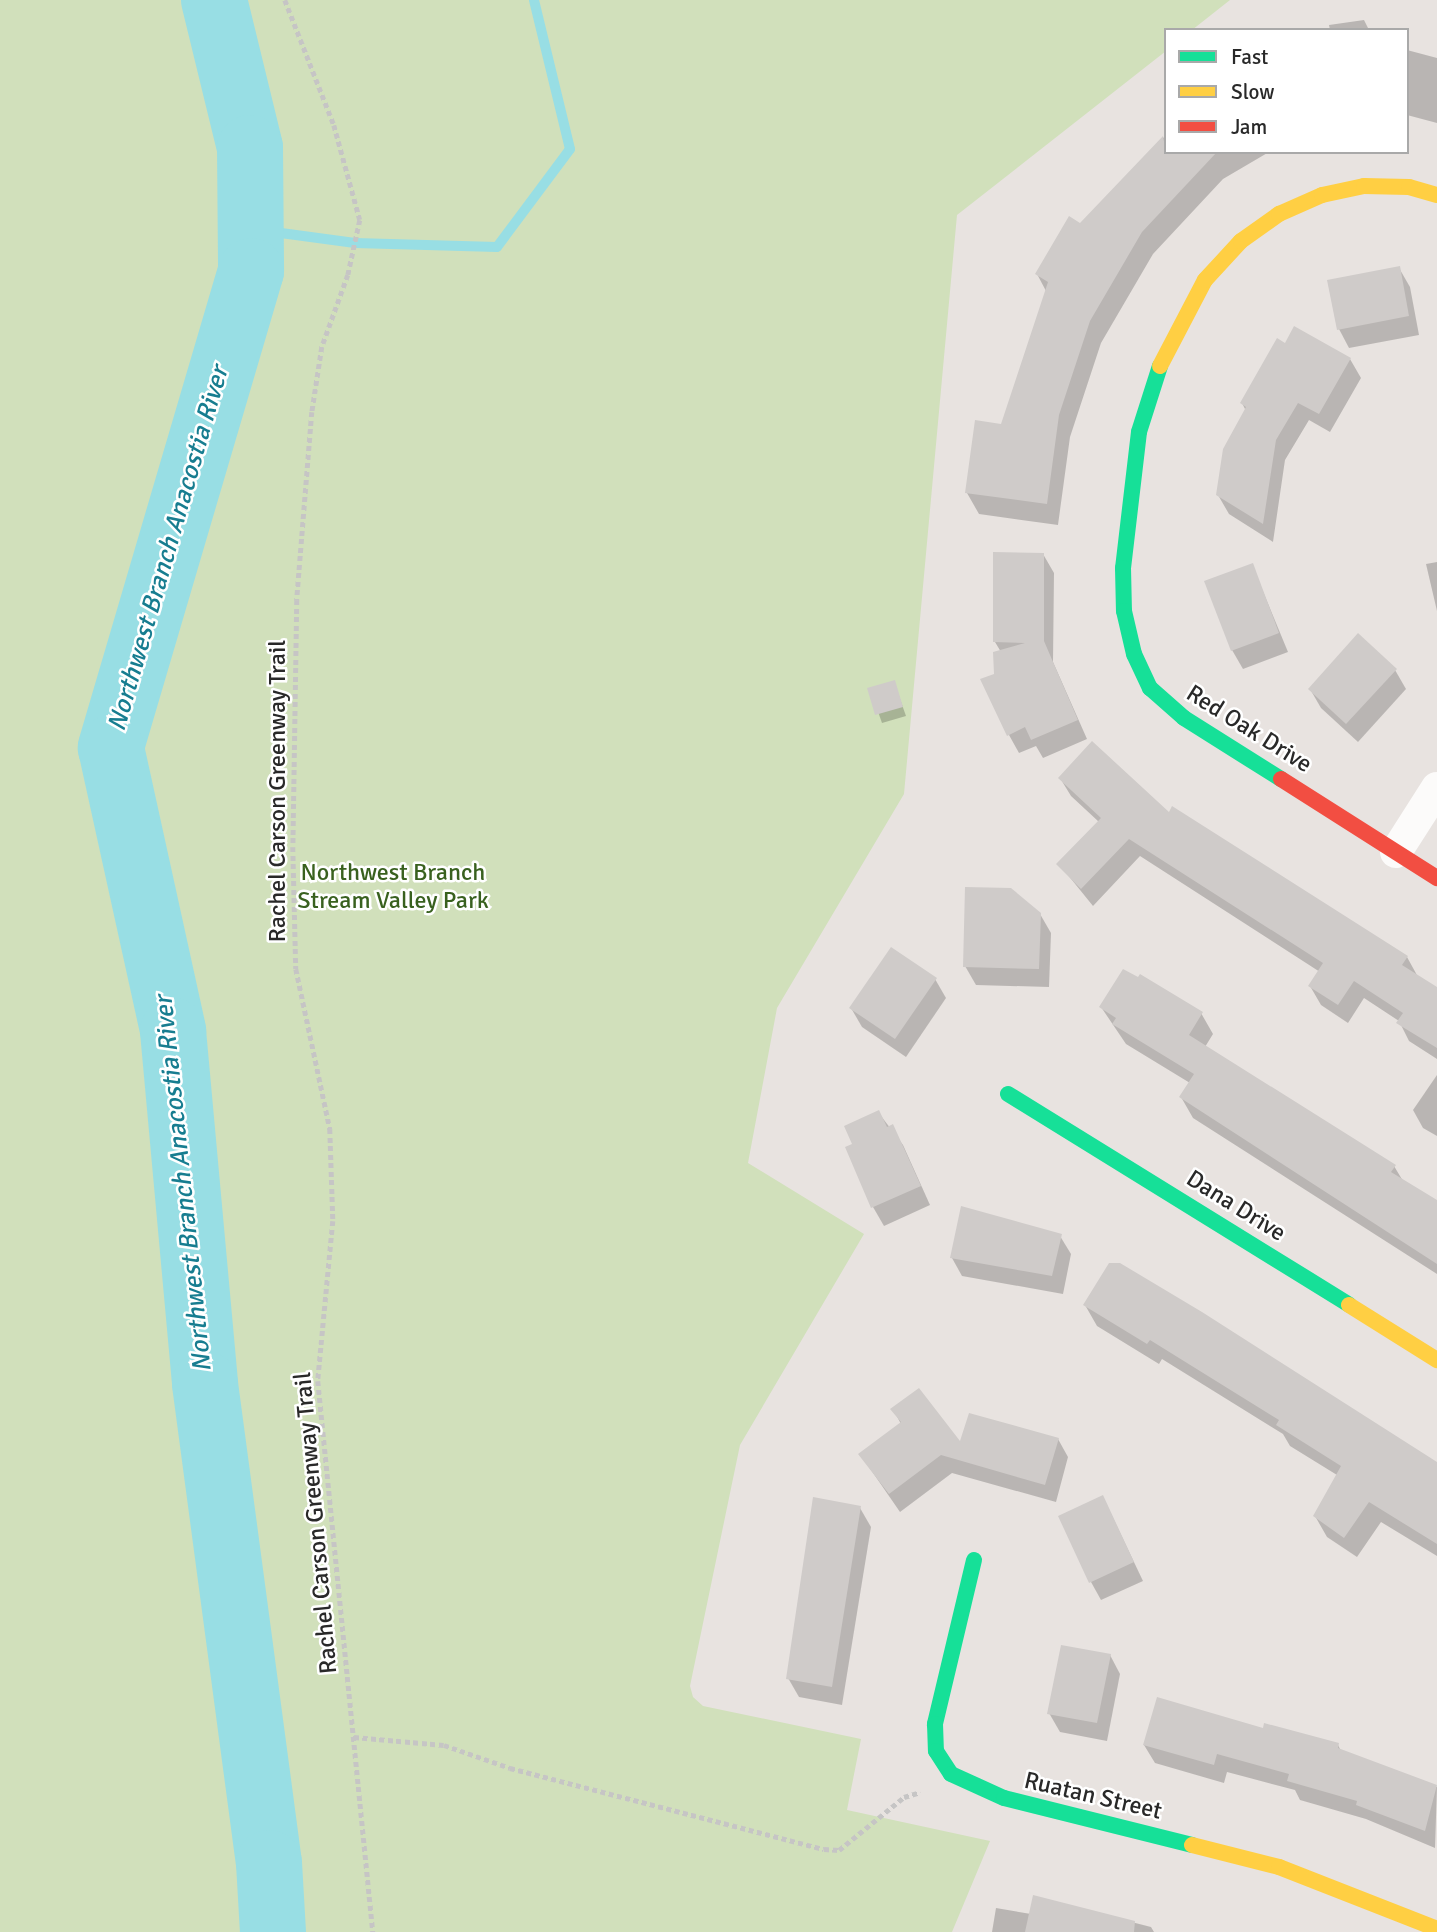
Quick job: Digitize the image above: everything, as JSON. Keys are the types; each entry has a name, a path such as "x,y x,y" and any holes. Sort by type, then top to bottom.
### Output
{"street":[{"name":"Red Oak Drive","path":"1437,195 1409,187 1364,186 1322,195 1279,214 1241,241 1205,279 1164,355 1139,432 1123,568 1124,611 1134,654 1150,688 1184,718 1437,877"},
{"path":"1396,852 1437,788"},
{"name":"Dana Drive","path":"1008,1094 1437,1360"},
{"name":"Ruatan Street","path":"974,1560 948,1656 935,1724 936,1751 961,1781 1004,1798 1279,1867 1437,1929"}],"path":[{"name":"Rachel Carson Greenway Trail","path":"285,0 334,125 360,220 348,275 322,347 312,412 297,600 293,847 296,969 330,1129 333,1221 318,1381 373,1932"},
{"path":"354,1737 444,1745 510,1768 839,1850 904,1797 961,1781"}],"green space":[{"name":"Northwest Branch Stream Valley Park","path":"0,0 1230,0 1195,28 1164,28 1164,53 957,215 904,794 777,1008 748,1163 864,1234 740,1445 690,1686 693,1697 703,1706 861,1739 847,1810 990,1841 952,1932 0,1932"}],"building":[{"path":"1163,136 1164,154 1215,154 1142,232 1090,321 1059,415 1047,504 965,493 975,420 1001,424 1048,282 1035,274 1069,216 1080,223"},
{"path":"1400,266 1409,316 1337,330 1327,280"},
{"path":"1294,326 1351,358 1319,414 1298,403 1276,440 1263,524 1216,495 1223,449 1246,407 1240,403 1277,338 1285,343"},
{"path":"993,552 1044,553 1044,641 1078,720 1031,740 1025,727 1007,736 980,679 994,674 993,652 1025,643 993,642"},
{"path":"1253,563 1279,633 1231,651 1204,581"},
{"path":"1358,633 1397,669 1346,724 1308,689"},
{"path":"895,680 903,707 875,715 867,688"},
{"path":"1092,741 1169,812 1172,806 1408,956 1402,965 1437,987 1437,1048 1396,1023 1403,1013 1354,981 1338,1005 1308,986 1323,963 1129,839 1081,889 1056,864 1101,818 1058,778"},
{"path":"965,887 1011,888 1041,913 1039,969 963,967"},
{"path":"891,947 937,978 895,1039 849,1008"},
{"path":"1123,969 1138,977 1140,974 1203,1012 1189,1035 1396,1165 1391,1172 1437,1200 1437,1264 1179,1097 1194,1074 1112,1024 1116,1018 1099,1007"},
{"path":"879,1110 887,1127 893,1124 921,1186 871,1208 845,1147 852,1144 844,1126"},
{"path":"961,1206 1062,1234 1052,1276 950,1258"},
{"path":"1109,1263 1120,1263 1202,1312 1437,1462 1437,1544 1369,1502 1344,1538 1313,1516 1341,1466 1276,1425 1279,1420 1150,1340 1147,1344 1083,1305"},
{"path":"919,1388 960,1441 969,1413 1059,1438 1045,1485 941,1455 889,1494 858,1454 901,1422 890,1409"},
{"path":"1103,1495 1134,1562 1089,1583 1058,1516"},
{"path":"813,1497 861,1506 832,1687 786,1679"},
{"path":"1061,1645 1111,1654 1097,1723 1047,1714"},
{"path":"1157,1697 1263,1728 1264,1723 1339,1743 1338,1748 1437,1785 1425,1831 1356,1805 1357,1801 1287,1781 1289,1774 1217,1754 1214,1765 1143,1745"},
{"path":"1033,1895 1135,1921 1134,1932 1025,1932"}],"waterway":[{"name":"Northwest Branch Anacostia River","path":"214,0 250,148 251,271 111,748 173,1031 205,1384 269,1863 273,1932"},
{"path":"251,229 355,243 497,247 570,149 534,0"}],"traffic: fast":[{"path":"1160,366 1139,432 1123,568 1124,611 1134,654 1150,688 1184,718 1281,779"},
{"path":"1008,1094 1349,1305"},
{"path":"974,1560 935,1724 936,1751 951,1774 1004,1798 1192,1845"}],"traffic: slow":[{"path":"1160,366 1205,280 1241,241 1279,214 1322,195 1364,186 1409,187 1437,195"},
{"path":"1349,1305 1437,1360"},
{"path":"1192,1845 1279,1867 1437,1929"}],"traffic: jam":[{"path":"1281,779 1437,878"}]}
